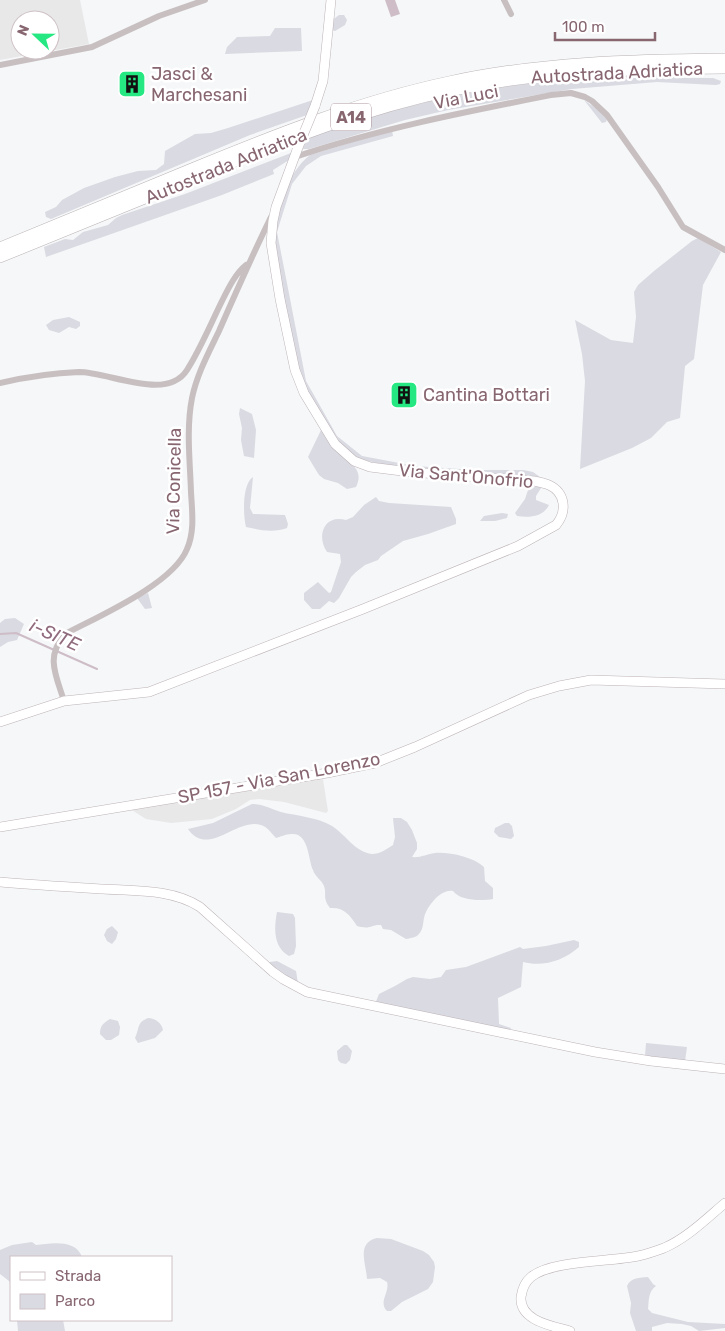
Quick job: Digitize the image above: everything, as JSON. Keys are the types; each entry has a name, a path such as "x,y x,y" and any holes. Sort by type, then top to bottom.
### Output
{"highway":[{"name":"Autostrada Adriatica","path":"0,248 299,126 354,106 410,91 494,73 559,64 634,60 725,59"},
{"name":"Autostrada Adriatica","path":"0,258 296,136 406,101 474,86 555,74 614,70 725,68"}],"street":[{"path":"0,66 92,48 160,16 205,0"},
{"name":"Via Sant'Onofrio","path":"0,722 64,701 149,692 363,609 518,546 556,525 564,513 564,505 558,491 548,485 534,481 410,472 370,467 354,461 335,444 304,393 289,347 271,243 276,207 324,81 331,0"},
{"path":"504,0 511,14"},
{"name":"Via Luci","path":"296,154 428,119 551,95 571,93 592,101 607,115 658,187 683,227 725,250"},
{"name":"Via Conicella","path":"64,701 53,664 59,640 65,634 154,586 176,567 188,549 193,524 189,446 190,410 193,395 208,355 248,264 276,207"},
{"path":"0,383 36,375 82,372 111,376 148,385 174,383 186,372 228,290 240,270 248,264"},
{"name":"SP 157 - Via San Lorenzo","path":"0,827 326,773 375,763 415,747 529,695 559,686 590,680 725,684"},
{"path":"0,882 176,896 190,900 217,920 282,980 306,992 595,1052 725,1070"},
{"path":"570,1331 544,1324 527,1313 521,1304 521,1296 524,1285 530,1278 539,1272 551,1268 638,1256 662,1248 683,1237 725,1203"}],"shaded area":[{"path":"0,0 80,0 89,44 60,49 60,10 10,10 10,58 0,60"},
{"path":"385,0 395,0 400,14 391,17"},
{"path":"322,773 328,811 326,813 284,802 259,799 250,800 236,809 212,819 171,823 146,819 127,807"}],"green space":[{"path":"339,15 344,15 347,20 345,25 335,31 331,30 331,21"},
{"path":"275,28 301,28 302,51 225,54 227,47 237,37 270,36"},
{"path":"623,75 673,75 684,78 713,78 721,81 720,84 716,85 657,82 572,89 448,110 405,120 309,149 303,149 307,139 337,127 431,101 526,84"},
{"path":"313,100 307,115 250,135 51,219 46,217 45,212 56,207 62,200 84,188 138,171 156,170 164,164 165,151 195,134 211,133"},
{"path":"584,100 604,114 607,119 606,122 602,123"},
{"path":"392,130 393,136 321,156 306,166 292,184 277,232 306,381 337,436 362,456 415,466 474,470 523,470 533,472 540,477 386,465 359,459 345,449 318,412 297,373 272,238 284,193 295,172 310,155"},
{"path":"291,153 289,160 273,170 274,174 222,195 46,257 44,247 65,239 73,240 83,232 108,225 122,215 185,194"},
{"path":"698,238 721,252 703,285 694,359 685,366 680,418 667,422 651,438 632,448 580,469 585,381 575,320 611,340 633,343 636,317 634,292 638,285"},
{"path":"69,317 80,322 80,326 76,329 69,327 59,333 49,330 46,325 53,320"},
{"path":"240,408 252,414 256,430 254,458 244,456 241,440"},
{"path":"322,428 338,452 357,471 359,475 356,487 347,489 338,483 324,479 319,475 308,457"},
{"path":"253,477 250,508 253,514 285,515 288,524 287,528 272,531 246,527 244,515 245,493 249,481"},
{"path":"537,486 541,488 536,496 536,500 549,505 543,512 535,516 517,516 515,513 525,499 528,490"},
{"path":"376,497 379,501 389,503 451,507 456,524 403,541 378,560 365,565 356,572 334,603 329,601 320,609 312,609 304,600 304,593 318,582 329,593 331,592 341,562 340,554 327,552 324,546 322,533 324,528 332,520 346,520 353,517 364,505"},
{"path":"508,514 507,518 495,521 480,521 484,516"},
{"path":"148,593 152,608 145,609 137,598"},
{"path":"15,618 24,624 17,640 8,642 0,647 0,623 5,619"},
{"path":"252,804 326,823 361,850 372,854 386,850 393,845 395,837 393,818 401,818 407,822 417,843 417,849 412,857 441,853 454,854 474,860 484,867 485,881 493,888 493,899 472,899 461,897 453,891 445,892 437,897 428,908 420,933 417,936 406,939 391,930 383,929 381,925 357,926 346,912 330,908 328,905 325,899 324,886 314,872 307,847 301,837 289,834 276,838 263,826 252,824 242,826 214,838 204,839 196,837 188,829 213,823"},
{"path":"509,823 512,826 514,836 511,839 499,837 494,832 495,828"},
{"path":"277,912 293,914 295,918 296,946 294,954 289,956 280,948 277,942 275,924"},
{"path":"112,926 118,932 112,944 107,941 104,935 107,929"},
{"path":"574,940 579,942 579,947 560,959 538,964 523,962 521,987 498,998 499,1024 511,1028 509,1032 375,1004 379,994 413,977 430,979 441,977 446,970 466,967 520,947 523,949"},
{"path":"277,961 296,971 298,983 284,978 268,964"},
{"path":"148,1018 158,1021 163,1030 155,1038 138,1043 135,1038 139,1026"},
{"path":"110,1019 118,1021 120,1027 119,1035 111,1040 106,1040 100,1034 101,1027"},
{"path":"646,1043 687,1047 685,1061 645,1056"},
{"path":"344,1045 347,1045 352,1051 350,1060 346,1064 338,1060 337,1051"},
{"path":"377,1238 391,1239 423,1251 429,1255 435,1267 433,1282 428,1289 402,1302 391,1311 387,1311 384,1304 387,1282 380,1278 367,1279 364,1249 366,1244"},
{"path":"32,1242 36,1245 56,1243 69,1245 79,1251 82,1256 10,1256 10,1283 0,1274 0,1250 12,1245"},
{"path":"648,1277 656,1286 649,1299 648,1309 652,1313 688,1322 725,1324 725,1328 699,1331 691,1326 667,1323 652,1327 652,1331 636,1331 630,1313 631,1303 627,1286 633,1279"},
{"path":"17,1321 63,1321 65,1331 18,1331"}],"waterway":[{"name":"i-SITE","path":"0,634 16,633 97,669"}],"place":[{"name":"Jasci & Marchesani","path":"132,84"},
{"name":"Cantina Bottari","path":"404,395"}]}
